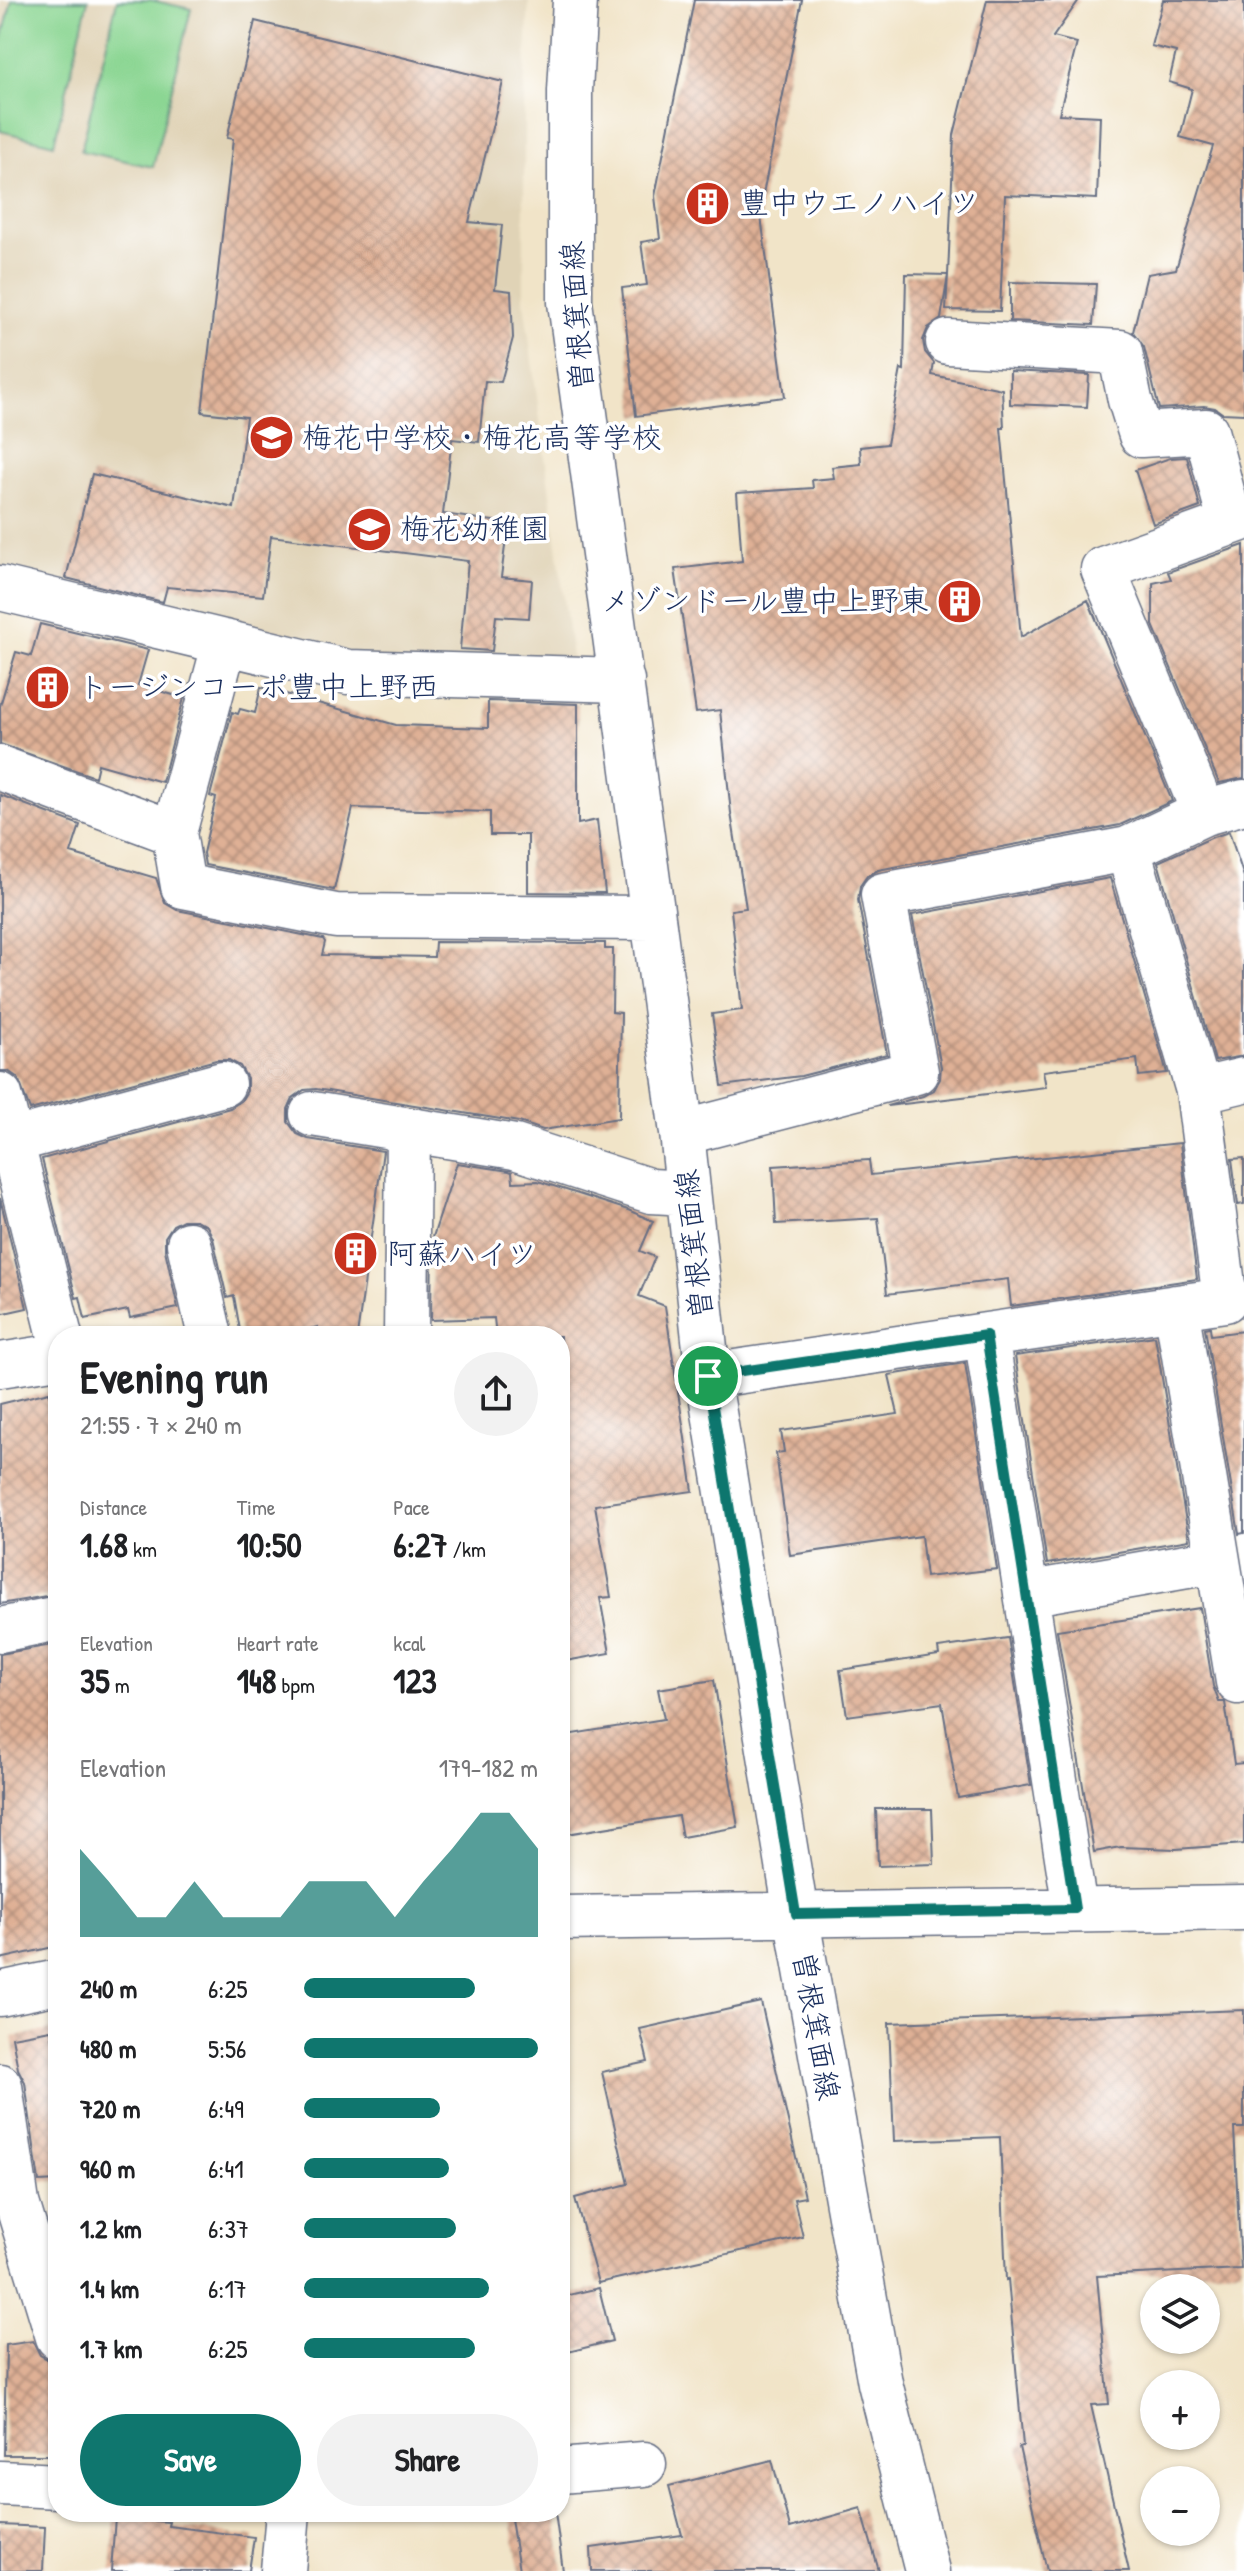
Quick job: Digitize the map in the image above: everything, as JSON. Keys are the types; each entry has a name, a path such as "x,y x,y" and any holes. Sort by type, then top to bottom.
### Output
{"street":[{"name":"曽根箕面線","path":"575,0 570,91 570,302 682,1133 708,1376 796,1914 880,2383 927,2571"},
{"path":"682,1133 916,1072 883,895 1128,849 1224,807 1103,569 1237,520 1206,431 1141,435 1120,352 948,342"},
{"path":"0,588 348,672 622,680"},
{"path":"225,642 174,833 183,886 336,916 653,918"},
{"path":"0,768 174,833"},
{"path":"708,1376 1225,1300 1198,1091 1128,849"},
{"path":"1198,1091 1244,1080"},
{"path":"11,1141 223,1084"},
{"path":"0,1095 57,1326"},
{"path":"312,1114 515,1147 651,1191 688,1193"},
{"path":"406,1326 408,1130"},
{"path":"189,1244 199,1326"},
{"path":"1176,1307 1238,1682"},
{"path":"986,1335 1075,1909"},
{"path":"0,1365 48,1358"},
{"path":"1026,1594 1216,1561"},
{"path":"0,1630 48,1620"},
{"path":"570,1918 1244,1908"},
{"path":"0,1994 48,1984"},
{"path":"0,2086 17,2203 48,2304"},
{"path":"570,2470 644,2464"},
{"path":"0,2483 48,2485"},
{"path":"283,2571 287,2522"}],"shaded area":[{"name":"梅花中学校・梅花高等学校","path":"0,0 529,0 524,89 524,301 573,665 348,660 0,575"}],"green space":[{"path":"12,0 88,0 54,144 0,131 0,48"},
{"path":"117,0 151,0 191,9 153,167 81,151"}],"building":[{"name":"豊中ウエノハイツ","path":"694,0 802,0 760,209 785,397 636,416 622,288 647,285 641,242 660,239 655,196"},
{"path":"987,0 1079,0 1053,37 1077,43 1059,114 1100,116 1097,199 1005,195 1000,311 946,310 954,135"},
{"path":"1163,0 1244,0 1244,414 1222,413 1204,406 1159,409 1144,347 1133,332 1147,274 1176,269 1213,146 1180,137 1192,89 1169,82 1176,52 1151,46"},
{"path":"255,21 503,82 469,222 502,225 495,289 511,291 513,338 501,382 485,381 479,442 452,439 443,514 508,523 501,577 532,580 529,618 496,616 492,651 460,649 468,561 271,536 263,596 167,587 163,602 66,578 92,474 234,508 246,417 202,412 233,139 227,138"},
{"path":"906,274 948,275 941,319 928,328 923,340 925,352 934,363 932,375 1002,389 1004,428 1001,428 1021,637 1088,600 1172,801 1120,825 878,870 867,876 860,886 858,900 887,1054 801,1076 722,1086 712,1014 742,1010 731,910 746,908 731,813 720,710 696,713 675,569 742,561 737,493 813,488 812,480 834,478 832,467 861,464 860,447 887,444 901,369 904,370"},
{"path":"1010,282 1096,284 1093,325 1010,321"},
{"path":"1010,371 1089,375 1087,407 1010,404"},
{"path":"1187,457 1200,507 1153,524 1135,470 1170,458"},
{"path":"1244,545 1244,778 1219,783 1153,625 1153,583 1171,579 1168,572"},
{"path":"40,624 148,650 138,685 184,698 162,782 98,764 95,777 0,744 0,706 16,652 31,656"},
{"path":"261,687 396,725 488,728 488,701 578,704 578,824 597,820 605,893 528,892 528,835 490,835 490,812 353,808 334,890 205,865 203,853 216,798 210,796 232,712 238,714 240,709 255,713"},
{"path":"0,795 80,825 71,853 156,878 165,903 177,910 323,939 322,955 434,957 435,942 605,943 605,949 613,949 612,1012 621,1013 619,1118 543,1130 519,1122 316,1089 304,1090 293,1098 288,1109 288,1122 297,1134 308,1139 383,1151 358,1326 239,1326 234,1296 227,1298 213,1238 207,1226 196,1220 183,1220 173,1225 165,1237 178,1308 130,1318 128,1310 85,1319 80,1297 76,1298 42,1159 230,1108 241,1101 247,1091 247,1078 240,1066 229,1060 216,1060 30,1110 18,1078 8,1071 0,1071"},
{"path":"1229,832 1244,877 1244,1056 1215,1061 1158,862"},
{"path":"1110,878 1167,1073 1139,1076 1137,1059 1043,1071 1046,1087 887,1106 923,1096 934,1090 940,1079 941,1067 912,915"},
{"path":"1180,1143 1197,1279 1011,1306 1008,1279 887,1294 878,1218 776,1224 773,1166 869,1160 871,1175"},
{"path":"1244,1158 1244,1204 1238,1205 1232,1159"},
{"path":"457,1163 509,1171 512,1172 513,1182 538,1181 653,1221 640,1251 655,1257 639,1296 665,1306 693,1491 595,1505 611,1597 600,1598 610,1653 570,1660 570,1326 495,1326 494,1318 431,1320 432,1240"},
{"path":"0,1198 27,1308 0,1314"},
{"path":"1210,1327 1211,1335 1244,1331 1244,1533 1239,1534 1205,1328"},
{"path":"1155,1336 1189,1540 1047,1564 1015,1356"},
{"path":"965,1363 997,1569 926,1577 921,1536 790,1555 776,1453 784,1452 781,1431 898,1414 889,1375"},
{"path":"48,1392 48,1596 0,1604 0,1404"},
{"path":"1200,1608 1213,1686 1219,1702 1225,1702 1234,1764 1244,1763 1244,1844 1176,1849 1121,1847 1094,1852 1057,1630"},
{"path":"1008,1638 1031,1785 958,1798 942,1703 847,1716 840,1670 939,1655 938,1648"},
{"path":"48,1646 48,1948 0,1959 0,1654"},
{"path":"714,1680 738,1827 682,1837 678,1816 570,1833 570,1734 664,1719 658,1689"},
{"path":"876,1809 932,1809 934,1864 878,1866"},
{"path":"761,2002 805,2197 794,2199 803,2237 598,2283 575,2198 628,2184 602,2072 648,2062 640,2029"},
{"path":"1244,2010 1244,2128 1234,2128 1241,2269 1097,2276 1109,2404 1091,2405 1129,2571 1047,2571 1019,2447 1023,2446 1006,2280 1000,2137 894,2141 889,2023"},
{"path":"48,2031 48,2182 39,2182 25,2082 18,2069 12,2037"},
{"path":"599,2288 612,2341 570,2352 570,2295"},
{"path":"33,2341 40,2355 47,2359 48,2455 4,2455 6,2345"},
{"path":"772,2460 790,2528 861,2508 879,2571 592,2571 591,2548 682,2535 669,2486"},
{"path":"115,2522 169,2522 168,2526 254,2537 249,2571 111,2571"},
{"path":"512,2522 556,2522 563,2571 519,2571"},
{"path":"0,2525 45,2527 43,2571 0,2571"}],"place":[{"name":"豊中ウエノハイツ","path":"708,203"},
{"name":"梅花中学校・梅花高等学校","path":"271,438"},
{"name":"梅花幼稚園","path":"369,529"},
{"name":"メゾンドール豊中上野東","path":"960,601"},
{"name":"トージンコーポ豊中上野西","path":"47,687"},
{"name":"阿蘇ハイツ","path":"356,1254"}],"route":[{"path":"986,1335 1075,1909 796,1914 708,1376 986,1335"}]}
